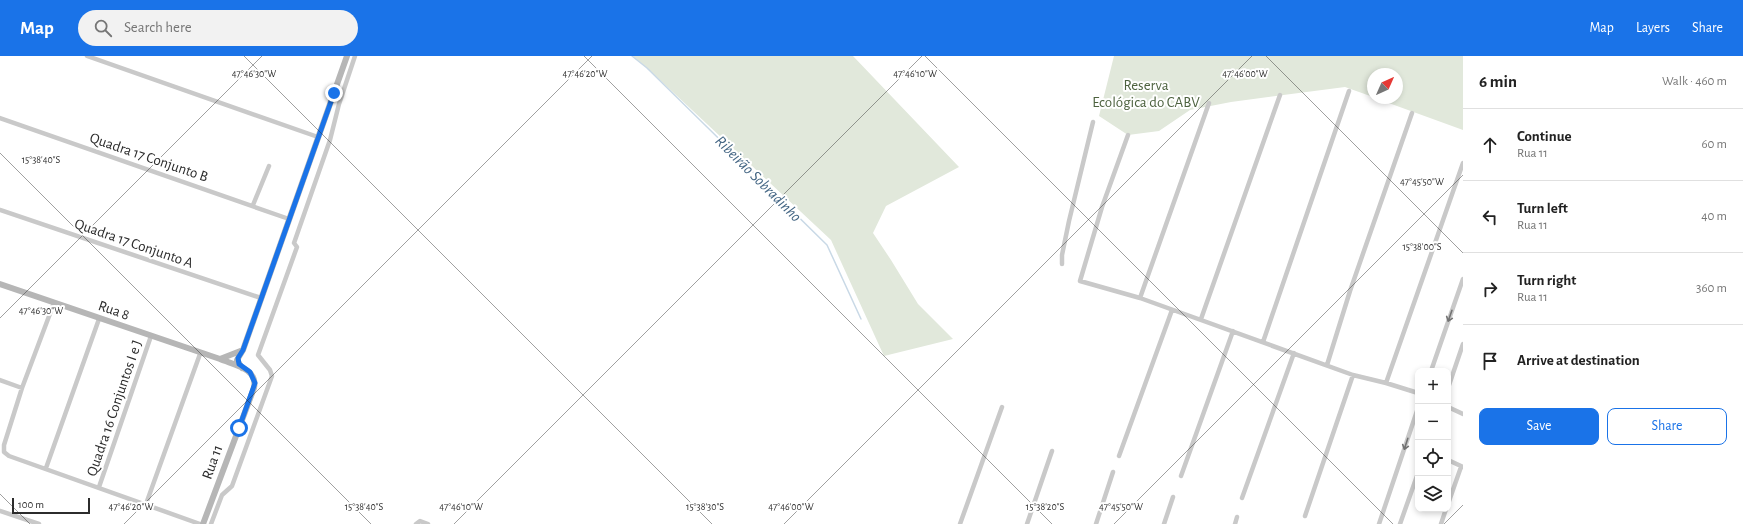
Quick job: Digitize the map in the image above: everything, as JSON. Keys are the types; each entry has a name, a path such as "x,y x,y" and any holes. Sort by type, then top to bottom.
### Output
{"main road":[{"path":"242,368 237,360 243,350 347,56"},
{"name":"Rua 8","path":"0,284 220,360"},
{"path":"220,360 243,350"},
{"name":"Rua 11","path":"203,524 255,383 252,375 247,369 220,360"}],"street":[{"path":"87,56 318,137"},
{"path":"211,524 222,495 232,486 272,376 270,370 258,356 297,247 294,242 330,140 339,104 355,56"},
{"path":"1263,342 1350,90"},
{"path":"1201,319 1280,95"},
{"path":"1140,298 1209,103"},
{"path":"1326,365 1412,113"},
{"name":"Quadra 17 Conjunto B","path":"0,118 289,219"},
{"path":"1062,264 1062,255 1069,221 1093,122"},
{"path":"1128,135 1102,207 1080,281 1140,298 1201,319 1353,375 1415,392"},
{"path":"1386,383 1463,163"},
{"path":"253,206 269,166"},
{"name":"Quadra 17 Conjunto A","path":"0,210 261,298"},
{"path":"1432,368 1463,279"},
{"path":"54,303 22,388 4,445 4,449 7,454 200,524"},
{"path":"1119,456 1172,310"},
{"path":"46,468 99,318"},
{"path":"1181,476 1232,331"},
{"name":"Quadra 16 Conjuntos I e J","path":"99,487 151,336"},
{"path":"1451,379 1463,344"},
{"path":"1242,498 1294,353"},
{"path":"146,504 200,354"},
{"path":"1305,516 1353,375"},
{"path":"0,380 22,388"},
{"path":"960,524 1002,407"},
{"path":"1451,408 1463,414"},
{"path":"1379,524 1415,417"},
{"path":"1027,524 1052,451"},
{"path":"1451,462 1462,467 1451,496"},
{"path":"1096,524 1113,472"},
{"path":"1400,524 1417,476"},
{"path":"1164,524 1173,497"},
{"path":"0,511 26,522 40,524"},
{"path":"1441,524 1445,512"},
{"path":"1235,524 1237,517"},
{"path":"416,523 420,521 428,524"}],"green space":[{"path":"633,56 853,56 959,167 886,206 873,233 918,304 953,339 884,356 831,240"},
{"name":"Reserva Ecológica do CABV","path":"1114,56 1463,56 1463,130 1392,104 1403,104 1403,68 1367,68 1367,95 1345,87 1231,102 1190,110 1159,131 1128,135 1099,116"}],"waterway":[{"name":"Ribeirão Sobradinho","path":"632,56 647,68 827,245 861,319"}],"route":[{"path":"239,428 255,383 250,372 247,369 242,368 237,360 243,350 334,93"}]}
